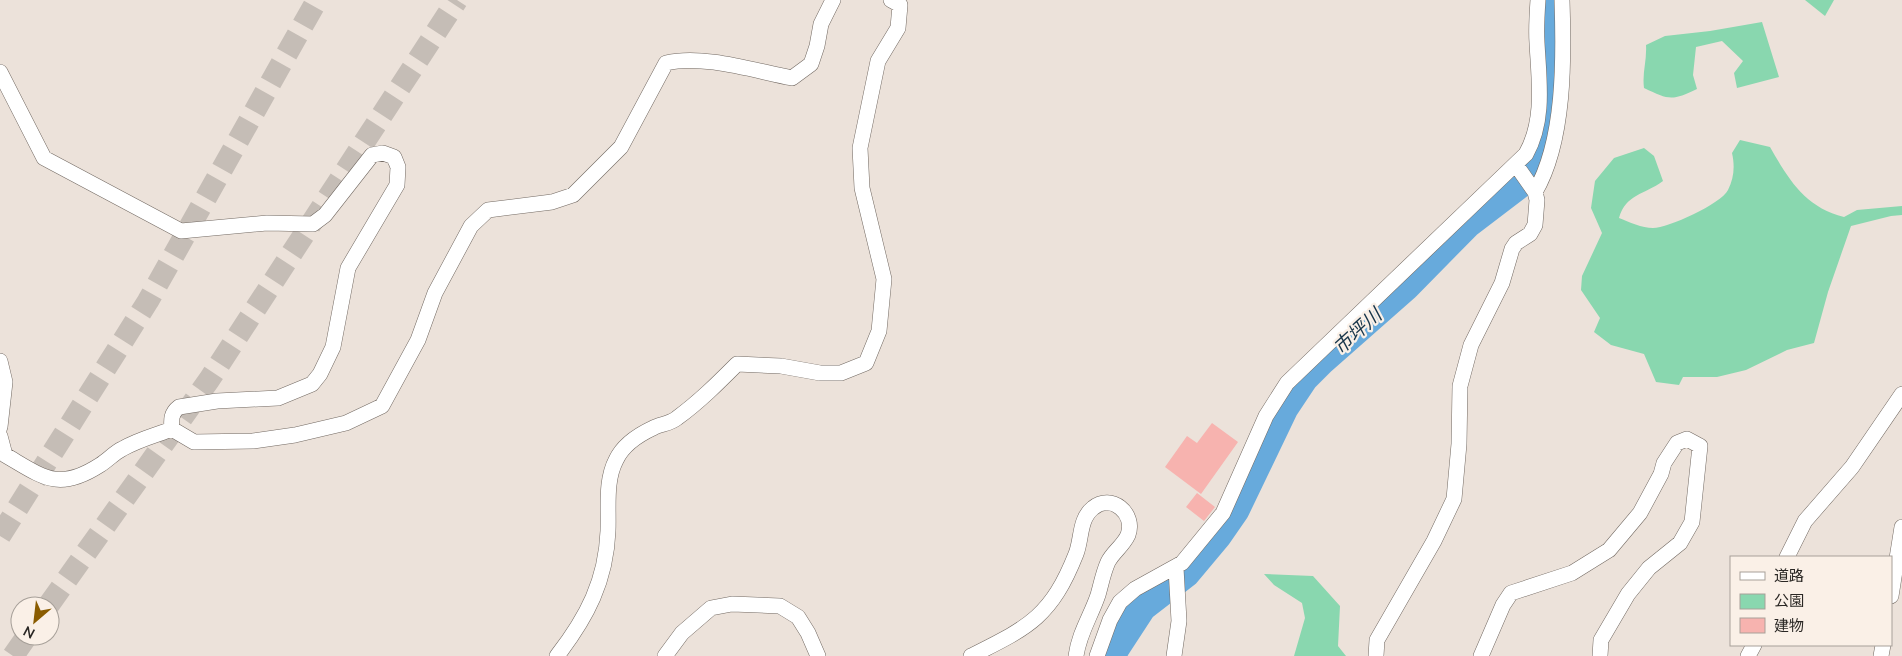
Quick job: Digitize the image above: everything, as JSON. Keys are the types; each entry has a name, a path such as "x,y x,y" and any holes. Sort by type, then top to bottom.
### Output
{"street":[{"path":"172,429 194,442 253,441 294,435 346,423 382,406 418,340 436,292 471,226 488,210 552,202 572,195 622,147 666,63 680,59 701,61 792,78 811,64 818,46 821,24 833,0"},
{"path":"557,656 577,629 603,574 608,533 610,481 615,460 625,445 652,428 675,420 737,364 781,366 820,374 841,373 866,363 880,331 884,279 862,188 860,148 878,61 898,28 900,6 892,0"},
{"path":"1097,656 1110,620 1120,602 1134,589 1176,568 1223,513 1266,416 1286,383 1516,165 1532,144 1537,129 1540,101 1537,41 1538,0"},
{"path":"1535,192 1550,156 1559,102 1562,0"},
{"path":"0,72 44,158 181,231 267,223 313,224 325,215 372,155 383,153 394,157 398,168 397,185 348,268 333,347 320,374 312,384 278,398 218,401 179,407 171,418 172,429"},
{"path":"1540,101 1559,102"},
{"path":"1376,656 1377,640 1434,540 1454,499 1459,444 1458,402 1465,367 1478,330 1489,312 1502,283 1512,249 1516,242 1530,234 1535,224 1537,200 1535,192 1516,165"},
{"path":"0,361 5,382 0,427"},
{"path":"1788,556 1805,521 1852,467 1902,394"},
{"path":"0,436 5,455 46,478 59,481 76,478 100,465 122,448 172,429"},
{"path":"1481,656 1503,604 1511,594 1572,573 1609,550 1640,513 1661,474 1664,462 1678,443 1686,439 1700,446 1692,522 1680,543 1650,568 1628,594 1601,640 1600,656"},
{"path":"970,656 1021,630 1049,606 1064,581 1076,553 1082,526 1090,510 1100,504 1113,504 1124,510 1128,515 1129,529 1123,543 1106,564 1098,595 1080,635 1076,656"},
{"path":"1892,590 1902,527"},
{"path":"1174,656 1179,621 1176,568"},
{"path":"665,656 682,633 711,608 732,604 780,606 798,617 808,633 818,656"}],"green space":[{"path":"1805,0 1834,0 1825,16"},
{"path":"1762,22 1779,77 1737,88 1734,73 1743,61 1722,41 1696,47 1693,75 1697,89 1682,96 1665,97 1644,88 1646,45 1665,36"},
{"path":"1740,140 1770,147 1791,181 1800,191 1808,199 1830,212 1844,217 1857,210 1902,206 1902,215 1851,226 1828,292 1814,343 1787,350 1746,370 1717,377 1683,377 1679,385 1656,382 1644,354 1611,345 1594,332 1600,318 1581,290 1582,276 1602,233 1591,208 1595,181 1614,158 1644,148 1654,156 1663,181 1631,199 1622,210 1619,218 1644,227 1660,227 1694,214 1723,196 1728,190 1733,176 1732,153"},
{"path":"1264,574 1313,576 1340,606 1338,646 1346,656 1294,656 1305,618 1302,603 1274,585"}],"building":[{"path":"1212,423 1238,442 1201,494 1165,467 1187,436 1197,443"},
{"path":"1197,493 1215,507 1204,521 1186,507"}],"waterway":[{"name":"市坪川","path":"1113,656 1114,650 1142,607 1186,573 1217,536 1235,510 1284,408 1304,378 1406,286 1467,224 1522,182 1538,159 1546,139 1552,109 1551,0"}],"tunnel":[{"path":"0,536 148,301 317,0"},
{"path":"55,596 209,380 457,0"},
{"path":"13,656 20,646"}]}
